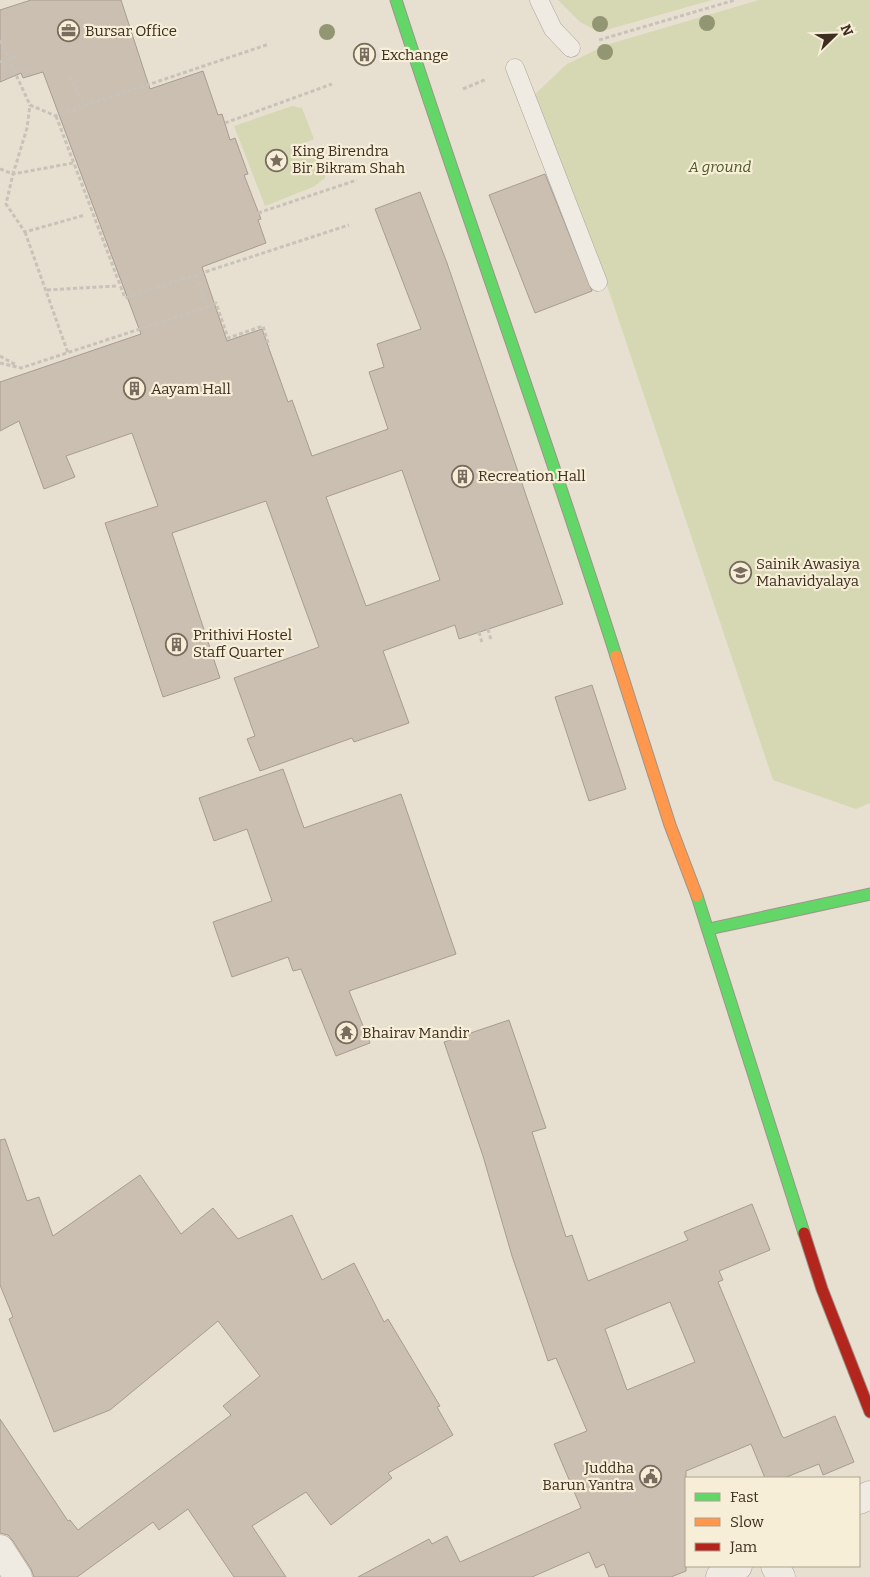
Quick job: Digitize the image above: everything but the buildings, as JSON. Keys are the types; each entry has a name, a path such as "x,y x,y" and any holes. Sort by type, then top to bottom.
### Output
{"main road":[{"path":"396,0 448,160 570,512 670,825 709,929 822,1289 870,1412"},
{"path":"709,929 870,894"}],"street":[{"path":"0,1549 18,1577"}],"lane":[{"path":"539,0 553,29 571,48"},
{"path":"515,68 598,282"}],"path":[{"path":"0,40 30,105 27,128 6,204 25,232 68,353"},
{"path":"30,105 56,116 269,44"},
{"path":"0,62 16,56"},
{"path":"69,77 85,106"},
{"path":"225,123 332,84"},
{"path":"56,116 125,298 349,225"},
{"path":"0,169 13,174 73,163"},
{"path":"258,213 357,180"},
{"path":"25,232 85,216"},
{"path":"196,275 207,307"},
{"path":"47,290 116,286"},
{"path":"0,363 21,368 216,303 228,338 263,326 269,346"},
{"path":"0,356 21,368"},
{"path":"488,629 492,640"},
{"path":"479,632 482,643"}],"green space":[{"path":"558,0 712,0 599,32 580,22"},
{"name":"A ground","path":"759,0 870,0 870,803 856,809 773,780 609,291 534,95 567,64 606,45"},
{"path":"292,106 302,108 314,139 297,146 300,152 316,146 325,170 325,178 313,187 265,206 234,126"}],"traffic: fast":[{"path":"396,0 616,656"},
{"path":"709,929 870,894"},
{"path":"697,896 804,1233"}],"traffic: slow":[{"path":"616,656 670,825 697,896"}],"traffic: jam":[{"path":"804,1233 822,1289 870,1412"}],"place":[{"name":"Bursar Office","path":"69,31"},
{"name":"Exchange","path":"365,55"},
{"name":"King Birendra Bir Bikram Shah","path":"276,160"},
{"name":"Aayam Hall","path":"135,389"},
{"name":"Recreation Hall","path":"462,476"},
{"name":"Sainik Awasiya Mahavidyalaya","path":"740,573"},
{"name":"Prithivi Hostel Staff Quarter","path":"177,644"},
{"name":"Bhairav Mandir","path":"346,1033"},
{"name":"Juddha Barun Yantra","path":"650,1477"}]}
